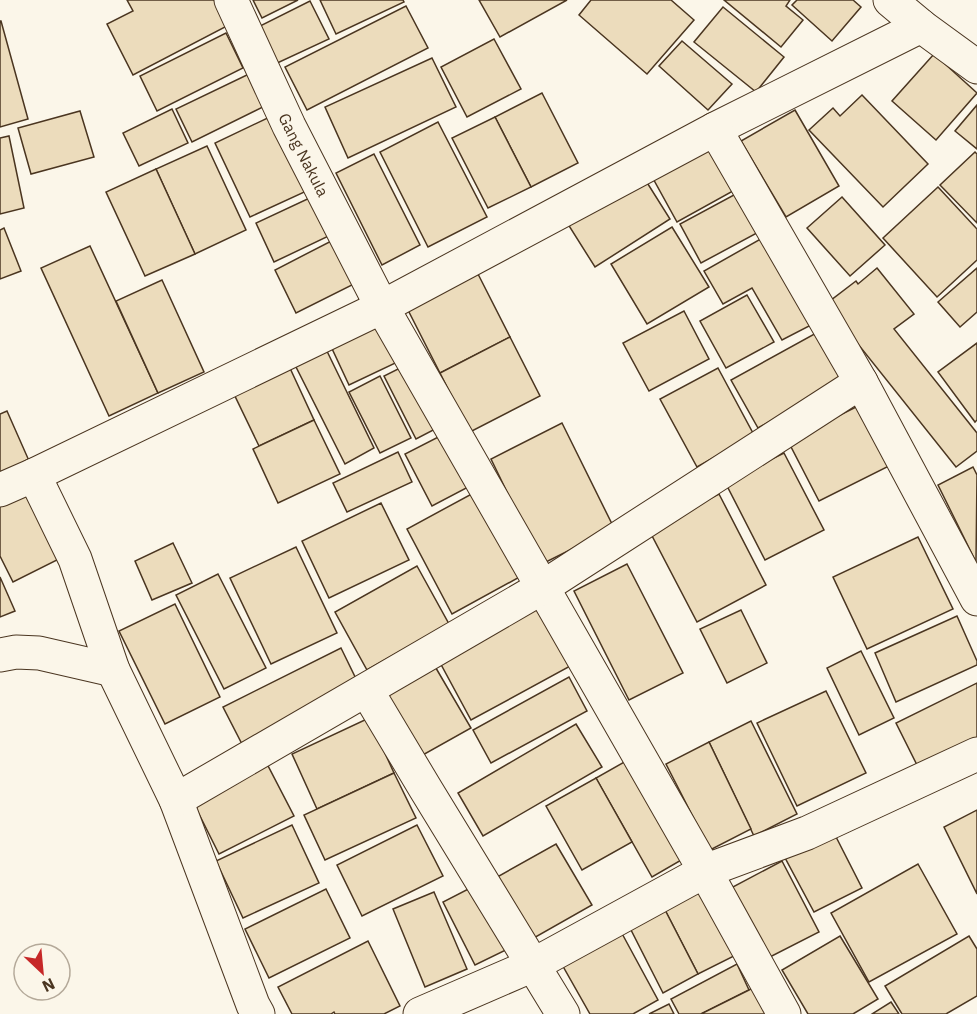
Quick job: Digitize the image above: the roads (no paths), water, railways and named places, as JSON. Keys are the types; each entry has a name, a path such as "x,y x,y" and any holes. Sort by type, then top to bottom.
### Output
{"street":[{"name":"Gang Nakula","path":"231,0 289,126 382,307 705,871 784,1014"},
{"path":"890,0 977,67"},
{"path":"0,490 382,307 715,129 921,26"},
{"path":"715,129 861,382 977,599"},
{"path":"177,800 543,587 861,382"},
{"path":"34,475 75,559 113,670 177,800 258,1014"},
{"path":"0,655 16,652 39,653 113,670"},
{"path":"367,691 563,1014"},
{"path":"420,1014 533,965 705,871 807,832 977,754"}]}
